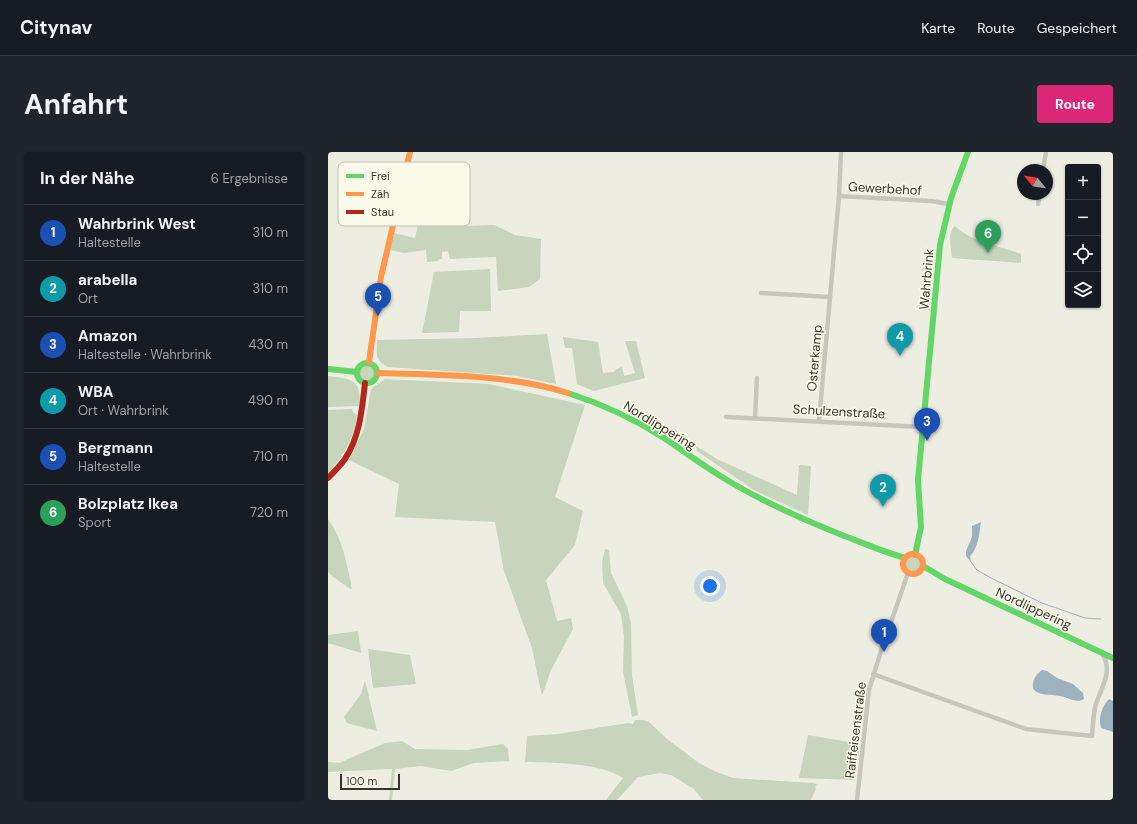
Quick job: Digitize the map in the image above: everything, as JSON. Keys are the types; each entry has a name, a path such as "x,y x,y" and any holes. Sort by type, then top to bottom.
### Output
{"main road":[{"path":"408,162 410,152"},
{"name":"Wahrbrink","path":"915,555 921,527 918,480 940,245 944,222 954,186 968,152"},
{"path":"369,362 381,277 393,226"},
{"path":"369,362 375,366 378,373 375,380 365,383 359,379 357,372 360,365 369,362"},
{"path":"328,369 357,372"},
{"name":"Nordlippering","path":"378,373 488,378 539,386 587,399 647,427 729,482 761,500 904,561"},
{"path":"328,478 345,459 356,436 360,425 365,383"},
{"path":"911,555 915,555 921,558 922,569 914,574 908,573 905,570 904,561 911,555"},
{"name":"Nordlippering","path":"922,569 1113,658"}],"street":[{"name":"Gewerbehof","path":"841,152 839,196 931,201 949,204"},
{"path":"1044,164 1046,152"},
{"name":"Osterkamp","path":"819,421 839,196"},
{"path":"1038,204 1039,200"},
{"path":"761,293 830,297"},
{"path":"755,418 757,378"},
{"name":"Schulzenstraße","path":"726,417 923,427"},
{"name":"Raiffeisenstraße","path":"858,800 869,690 873,674 908,573"},
{"path":"873,674 1026,729 1092,736 1095,707 1108,679 1110,668 1099,652"},
{"path":"1108,679 1113,675"}],"green space":[{"path":"494,225 515,235 541,239 540,279 529,287 498,291 496,257 450,259 448,251 442,252 442,259 427,262 426,250 404,253 390,250 394,233 415,238 418,226"},
{"path":"955,226 969,236 978,240 1021,254 1021,263 952,258 950,237"},
{"path":"490,269 491,311 460,311 459,332 422,333 434,272"},
{"path":"547,334 556,384 517,376 388,367 380,362 377,356 377,340 477,338"},
{"path":"563,337 598,342 603,373 614,372 622,367 624,376 635,373 625,341 636,341 645,378 594,391 577,384 572,348 565,348"},
{"path":"367,365 373,367 375,373 373,379 367,381 361,379 359,373 361,367"},
{"path":"328,376 343,378 357,385 360,397 359,406 328,407"},
{"path":"385,379 489,384 585,405 555,497 583,511 575,545 546,580 557,621 571,618 573,629 551,670 542,696 532,648 504,571 495,522 395,517 399,484 349,460 364,429 371,389"},
{"path":"352,409 357,415 351,439 344,453 328,473 328,410"},
{"path":"696,446 717,459 797,495 799,465 811,466 808,515 754,490 697,451"},
{"path":"328,519 341,544 352,589 328,572"},
{"path":"605,549 609,550 611,573 627,606 631,624 632,675 638,715 632,717 623,672 624,637 621,614 603,583 602,562"},
{"path":"913,556 919,558 921,564 919,570 913,572 907,570 905,564 907,558"},
{"path":"358,631 361,653 328,643 328,635"},
{"path":"368,649 410,655 416,684 373,688"},
{"path":"365,680 377,731 347,723 344,717 361,694"},
{"path":"635,720 649,722 667,739 699,763 714,771 733,778 813,783 817,784 815,787 816,789 811,800 703,800 694,789 671,775 660,773 638,777 617,800 606,800 623,778 602,769 589,766 562,763 525,762 527,736 558,734 628,723 633,724"},
{"path":"808,735 860,744 855,780 799,778"},
{"path":"402,741 415,749 467,750 503,744 508,749 509,761 474,763 451,771 421,766 395,769 392,800 389,800 392,769 328,772 328,762 339,763 385,743"}],"water":[{"path":"981,522 977,544 970,556 971,562 966,556 966,551 972,537 972,526"},
{"path":"1042,670 1073,684 1083,693 1084,699 1075,701 1060,696 1038,693 1035,691 1033,683 1036,675"},
{"path":"1109,699 1113,701 1113,732 1101,728 1100,724 1101,712"}],"waterway":[{"path":"971,562 977,570 1042,603 1085,618 1101,619"}],"traffic: fast":[{"path":"915,555 921,527 918,480 940,245 951,198 968,152"},
{"path":"363,363 371,363 377,369 377,373 377,377 371,383 363,383 357,377 357,369 363,363"},
{"path":"328,369 357,372"},
{"path":"568,393 605,407 641,424 719,475 769,503 842,535 905,558"},
{"path":"923,566 945,579 1113,658"}],"traffic: slow":[{"path":"408,162 410,152"},
{"path":"369,362 381,277 393,226"},
{"path":"378,373 450,375 498,379 521,382 568,393"},
{"path":"913,554 920,557 923,564 920,571 913,574 906,571 903,564 906,557 913,554"}],"traffic: jam":[{"path":"328,478 345,459 354,441 360,422 365,383"}],"place":[{"name":"Bolzplatz Ikea","path":"988,253"},
{"name":"Bergmann","path":"378,316"},
{"name":"WBA","path":"900,356"},
{"name":"Amazon","path":"927,441"},
{"name":"arabella","path":"883,507"},
{"name":"Wahrbrink West","path":"884,652"}]}
